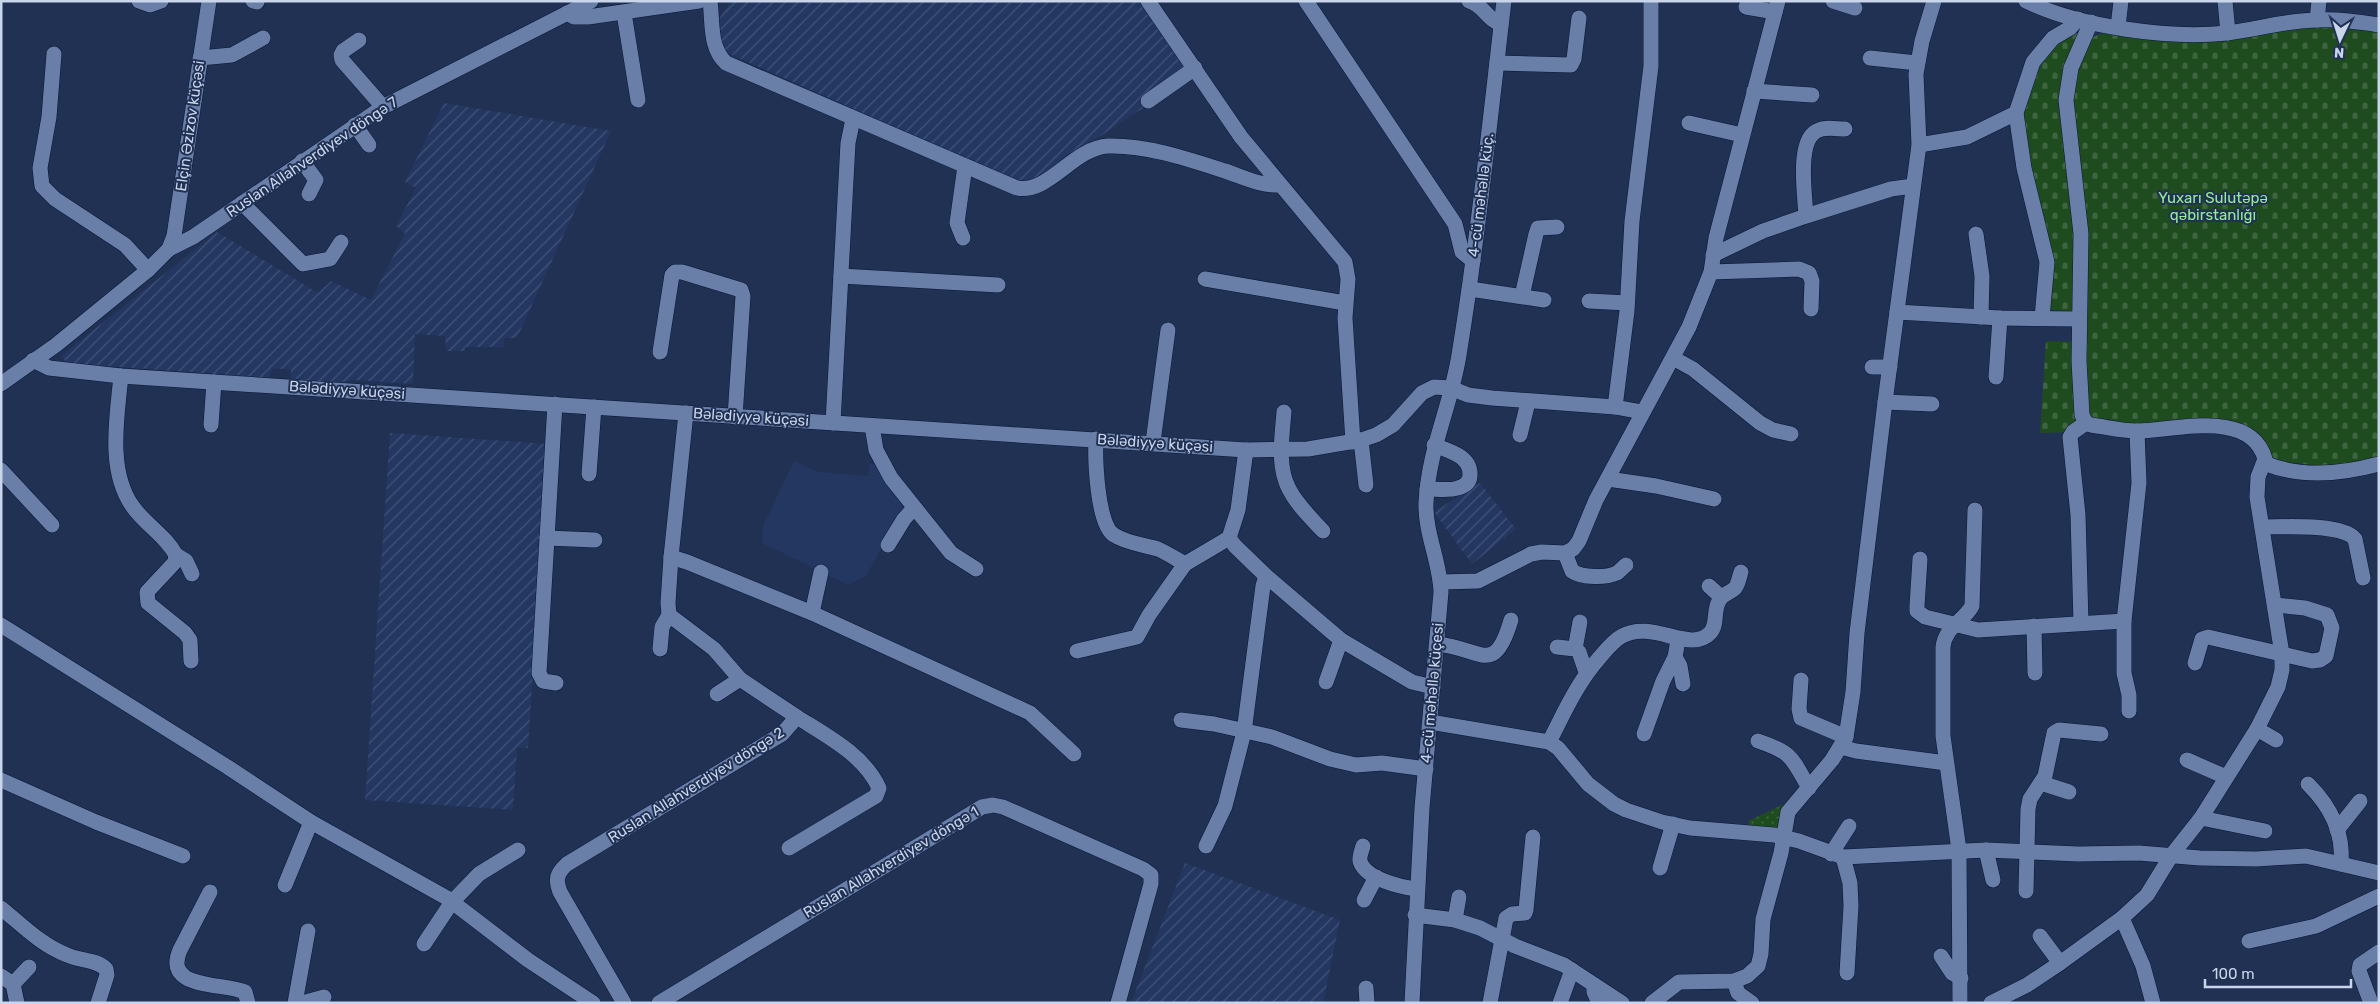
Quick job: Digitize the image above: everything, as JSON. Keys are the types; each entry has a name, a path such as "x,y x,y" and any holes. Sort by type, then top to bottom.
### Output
{"street":[{"path":"138,1 150,5 161,1"},
{"name":"Elçin Əzizov küçəsi","path":"169,249 174,236 208,1"},
{"name":"Ruslan Allahverdiyev döngə 7","path":"169,249 193,237 302,160 383,107 592,1"},
{"path":"567,13 581,17 624,13 699,1"},
{"path":"710,1 714,46 718,56 726,63 1017,188 1032,188 1083,153 1095,148 1123,147 1142,149 1193,161 1263,184 1280,185"},
{"path":"1148,1 1241,137 1345,262 1348,269 1345,303 1357,440 1366,485"},
{"path":"1306,1 1455,224 1462,252 1473,261"},
{"path":"1469,1 1477,3 1489,17 1501,24"},
{"name":"4-cü məhəllə küç.","path":"1451,388 1470,289 1504,1"},
{"path":"1615,407 1627,303 1632,221 1652,66 1650,1"},
{"path":"1833,1 1855,8"},
{"path":"1652,1003 1679,982 1734,981 1746,976 1758,966 1764,919 1790,809 1809,788 1844,742 1853,692 1857,633 1919,145 1915,91 1918,63 1934,1"},
{"path":"2026,1 2045,5 2084,20 2118,27 2191,35 2228,33 2317,20 2342,20 2379,25"},
{"path":"2118,27 2121,1"},
{"path":"2225,1 2228,33"},
{"path":"2317,20 2319,1"},
{"path":"1441,582 1478,581 1531,554 1542,552 1565,553 1573,549 1579,541 1596,500 1689,327 1711,272 1742,135 1776,7 1746,7"},
{"path":"624,13 638,100"},
{"path":"1497,63 1571,65 1574,59 1579,18"},
{"path":"2042,318 2047,262 2024,168 2016,113 2033,62 2053,38 2084,20"},
{"path":"2084,20 2066,100 2081,234 2081,397 2082,415 2086,423"},
{"path":"200,58 232,54 263,38"},
{"path":"359,40 342,51 342,60 383,107"},
{"path":"54,54 49,117 40,168 42,186 55,199 125,245 148,270"},
{"path":"1870,58 1918,63"},
{"path":"1148,102 1195,68"},
{"path":"1754,91 1812,95"},
{"path":"1919,145 1967,137 2016,113"},
{"path":"833,423 848,143 853,119"},
{"path":"1688,123 1742,135"},
{"path":"355,125 370,146"},
{"path":"1806,216 1804,155 1807,142 1813,132 1821,128 1845,129"},
{"path":"302,160 316,180 309,194"},
{"path":"963,238 957,223 964,166"},
{"path":"1714,255 1763,231 1806,216 1891,189 1913,186"},
{"path":"242,203 303,264 330,259 341,242"},
{"path":"1522,296 1538,228 1557,227"},
{"path":"1976,234 1982,276 1981,317"},
{"path":"1,384 148,270 169,249"},
{"path":"1711,272 1799,270 1809,273 1812,281 1811,309"},
{"path":"660,352 672,275 675,272 682,272 741,290 743,296 735,416"},
{"path":"841,276 998,285"},
{"path":"1205,280 1345,303"},
{"path":"1470,289 1544,300"},
{"path":"1589,301 1627,303"},
{"path":"1897,312 2080,320"},
{"path":"1996,377 2000,318"},
{"path":"1153,442 1168,330"},
{"path":"1673,358 1693,369 1760,423 1773,430 1791,434"},
{"name":"Bələdiyyə küçəsi","path":"33,360 42,366 56,370 121,376 872,426 1153,442 1246,450 1308,449 1357,440 1376,434 1393,425 1422,392 1429,388 1440,386 1451,388"},
{"path":"1872,367 1890,367"},
{"path":"121,376 117,426 117,457 120,482 125,496 134,509 176,555 186,561 192,574"},
{"path":"211,425 214,382"},
{"path":"1451,388 1468,395 1528,402 1615,407 1642,412"},
{"name":"4-cü məhəllə küçesi","path":"1412,1003 1416,889 1441,582 1428,521 1427,490 1434,445 1451,388"},
{"path":"1520,435 1528,402"},
{"path":"1885,402 1932,404"},
{"path":"555,404 540,673 543,680 556,683"},
{"path":"589,474 594,407"},
{"path":"1284,412 1281,450 1288,488 1323,532"},
{"path":"660,649 662,627 669,615 670,557 686,413"},
{"path":"1991,1003 2028,985 2060,963 2122,918 2147,895 2171,856 2201,818 2257,729 2278,686 2282,670 2282,654 2257,486 2264,463 2263,452 2256,442 2229,428 2191,425 2137,431 2086,423 2072,432 2070,437 2071,463 2078,515 2081,623"},
{"path":"872,426 873,442 881,463 914,508 951,553 976,569"},
{"path":"2129,711 2129,695 2124,672 2124,622 2139,483 2137,431"},
{"path":"1096,439 1097,466 1103,512 1109,532 1160,550 1185,564"},
{"path":"1427,490 1457,489 1465,486 1470,480 1471,469 1468,462 1461,456 1434,445"},
{"path":"1077,651 1137,637 1149,615 1185,564 1229,538 1238,510 1246,450"},
{"path":"2264,463 2284,469 2318,473 2346,471 2379,464"},
{"path":"1,470 52,525"},
{"path":"1608,479 1656,486 1714,499"},
{"path":"888,545 914,508"},
{"path":"1960,1003 1959,850 1946,763 1942,710 1943,647 1946,633 1968,614 1972,606 1975,510"},
{"path":"2262,527 2344,530 2355,539 2363,578"},
{"path":"547,538 596,540"},
{"path":"1229,538 1266,576 1341,640 1412,682 1433,687"},
{"path":"1565,553 1572,571 1584,576 1610,575 1626,565"},
{"path":"176,555 175,562 147,592 146,598 148,603 185,633 190,640 191,661"},
{"path":"670,557 687,562 812,613 1030,713 1074,754"},
{"path":"1920,559 1917,611 1925,617 1978,630 2124,622"},
{"path":"812,613 822,572"},
{"path":"1550,742 1573,692 1586,672 1613,643 1632,632 1645,630 1657,631 1678,640 1703,638 1710,634 1714,627 1716,608 1721,597 1734,589 1741,572"},
{"path":"1206,846 1225,806 1244,732 1263,586 1266,576"},
{"path":"1709,586 1721,597"},
{"path":"2195,663 2202,639 2208,637 2282,654 2320,660 2326,656 2332,628 2327,615 2320,611 2275,605"},
{"name":"Ruslan Allahverdiyev döngə 2","path":"624,1003 560,892 556,883 561,869 782,734 798,718 740,679 714,648 669,615"},
{"path":"1437,644 1489,656 1496,654 1504,642 1511,620"},
{"path":"1576,649 1580,622"},
{"path":"1,624 311,822 452,902 528,960 593,1003"},
{"path":"2034,626 2035,673"},
{"path":"1326,682 1341,640"},
{"path":"1644,734 1663,681 1675,657 1678,640"},
{"path":"1557,647 1576,649 1580,652 1586,672"},
{"path":"1675,657 1680,666 1683,684"},
{"path":"717,694 740,679"},
{"path":"1801,680 1799,709 1801,718 1844,742 1856,752 1946,763"},
{"path":"789,848 876,796 879,788 863,765 849,752 798,718"},
{"path":"1181,720 1214,724 1272,737 1330,759 1356,765 1382,763 1426,768"},
{"path":"1430,722 1550,742 1558,748 1588,784 1608,800 1626,810 1690,828 1744,824 1837,855 1959,850 2025,850 2078,854 2139,853 2256,859 2306,856 2379,873"},
{"path":"2257,729 2276,740"},
{"path":"2026,891 2025,850 2029,804 2047,771 2054,733 2059,730 2101,734"},
{"path":"1758,741 1782,750 1790,756 1809,788"},
{"path":"2187,760 2226,777"},
{"path":"1,780 96,822 183,856"},
{"path":"2041,783 2069,792"},
{"path":"2308,784 2327,804 2342,848 2341,864"},
{"path":"2337,830 2360,801"},
{"name":"Ruslan Allahverdiyev döngə 1","path":"659,1003 982,807 993,806 1003,807 1143,869 1150,875 1151,884 1118,1003"},
{"path":"2201,818 2265,831"},
{"path":"285,884 311,822"},
{"path":"1660,868 1672,824"},
{"path":"1847,973 1851,906 1850,883 1837,855 1850,826"},
{"path":"1490,1003 1506,918 1512,914 1525,913 1526,910 1533,837"},
{"path":"1363,846 1360,860 1362,866 1376,877 1394,886 1416,889"},
{"path":"424,944 452,902 479,874 518,850"},
{"path":"1986,850 1993,880"},
{"path":"1364,900 1376,877"},
{"path":"210,892 180,950 176,959 176,968 181,975 190,981 245,992 248,1003"},
{"path":"2249,941 2316,926 2379,896"},
{"path":"1455,920 1459,897"},
{"path":"1,908 38,940 67,956 101,964 106,969 107,975 98,1003"},
{"path":"1415,915 1455,920 1480,928 1501,939 1556,961 1622,1003"},
{"path":"2122,918 2143,966 2153,1003"},
{"path":"294,1003 308,931"},
{"path":"2040,936 2060,963"},
{"path":"2371,1003 2359,971 2360,965 2379,952"},
{"path":"1941,956 1952,973 1961,978"},
{"path":"17,1003 7,980 29,967"},
{"path":"1560,1003 1572,970"},
{"path":"1734,981 1738,993 1752,1003"},
{"path":"1594,985 1594,992 1599,1003"},
{"path":"302,1003 324,997"}],"shaded area":[{"path":"731,1 1138,1 1186,67 1138,101 1143,108 1026,185 723,51 719,19"},
{"path":"444,103 611,131 517,338 504,338 503,347 465,347 465,351 446,351 445,336 415,334 413,384 353,380 339,383 291,379 291,370 285,369 272,369 269,378 67,363 61,356 217,232 318,293 331,281 371,300 405,233 396,226 416,188 405,182"},
{"path":"390,433 548,444 528,748 517,748 513,810 365,800"},
{"path":"794,461 819,472 868,476 870,464 878,464 902,506 902,510 866,576 848,585 762,543 763,526"},
{"path":"1480,483 1516,529 1472,564 1434,512"},
{"path":"1185,863 1340,920 1323,1003 1131,1003"}],"green space":[{"name":"Yuxarı Sulutəpə qəbirstanlığı","path":"2340,25 2379,32 2379,460 2337,469 2277,465 2277,459 2272,457 2255,436 2111,423 2110,419 2076,422 2067,432 2040,433 2046,341 2082,342 2085,312 2049,310 2028,168 2023,109 2035,65 2051,45 2071,32 2093,37 2111,30"},
{"path":"1784,804 1780,830 1751,828 1748,821"}]}
